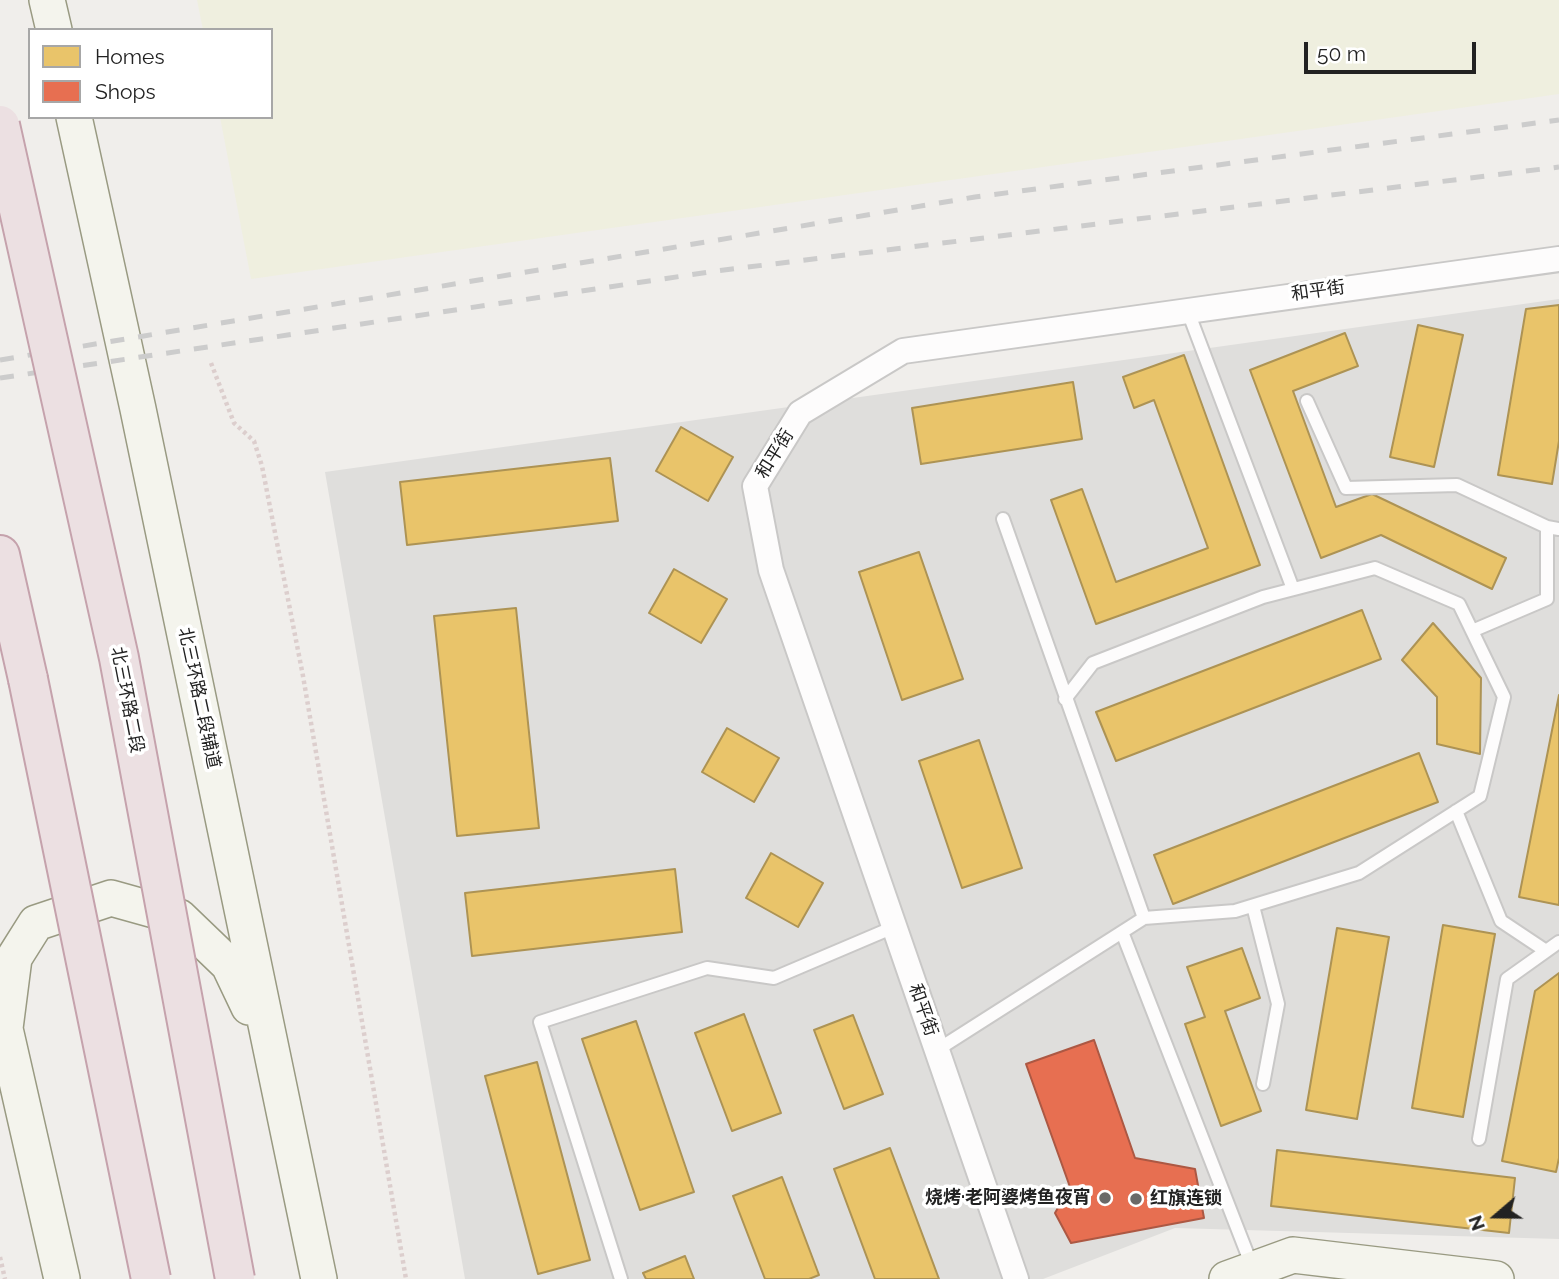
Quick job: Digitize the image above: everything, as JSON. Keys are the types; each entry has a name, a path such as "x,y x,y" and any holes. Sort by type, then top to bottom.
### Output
{"highway":[{"name":"北三环路二段","path":"0,125 119,658 235,1279"},
{"path":"0,555 151,1279"}],"main road":[{"path":"47,0 54,28"},
{"name":"北三环路二段辅道","path":"74,119 319,1279"},
{"path":"62,1279 2,1018 14,958 36,923 111,898 179,917 229,965 275,1061"},
{"path":"1240,1274 1293,1255 1496,1279"}],"street":[{"name":"和平街","path":"1016,1279 772,570 755,486 800,413 903,351 1187,309 1559,259"}],"lane":[{"path":"1187,309 1293,589"},
{"path":"1307,401 1346,488 1457,485 1553,528 1547,599 1472,631"},
{"path":"1003,519 1144,918"},
{"path":"937,1049 1144,918 1235,911 1359,873 1480,796 1504,697 1459,604 1375,568 1263,597 1093,663 1065,699"},
{"path":"1456,811 1501,921 1546,951"},
{"path":"1253,906 1278,1004 1263,1084"},
{"path":"621,1279 540,1021 707,968 774,978 894,926"},
{"path":"1122,932 1240,1274"},
{"path":"1479,1139 1507,979 1559,942"}],"path":[{"path":"211,363 234,423 254,441 262,466 303,676 406,1279"},
{"path":"0,1258 5,1279"}],"shaded area":[{"path":"1559,299 1559,1239 1175,1228 1043,1279 465,1279 325,472"}],"green space":[{"path":"197,0 1559,0 1559,94 251,279 220,119 273,119 273,28 203,28"}],"building: Homes":[{"path":"1559,305 1559,441 1552,484 1498,475 1526,309"},
{"path":"1418,325 1463,335 1434,467 1390,457"},
{"path":"1345,333 1358,366 1293,391 1336,507 1372,494 1506,558 1492,589 1381,535 1321,558 1250,370"},
{"path":"1184,355 1260,565 1096,624 1051,500 1082,489 1116,582 1208,548 1154,400 1134,408 1123,377"},
{"path":"1073,382 1082,439 921,464 912,408"},
{"path":"681,427 733,457 708,501 656,471"},
{"path":"610,458 618,521 407,545 400,482"},
{"path":"919,552 963,679 902,700 859,572"},
{"path":"674,569 727,599 701,643 649,613"},
{"path":"516,608 539,828 457,836 434,616"},
{"path":"1362,610 1381,659 1116,761 1096,712"},
{"path":"1433,623 1481,678 1480,754 1437,744 1437,697 1402,660"},
{"path":"1559,695 1559,905 1519,897"},
{"path":"727,728 779,758 754,802 702,772"},
{"path":"979,740 1022,868 962,888 919,761"},
{"path":"1419,753 1438,802 1173,904 1154,855"},
{"path":"771,853 823,883 798,927 746,898"},
{"path":"675,869 682,932 472,956 465,893"},
{"path":"1443,925 1495,934 1463,1117 1412,1108"},
{"path":"1337,928 1389,937 1357,1119 1306,1110"},
{"path":"1242,948 1260,998 1225,1011 1261,1111 1221,1126 1185,1024 1205,1017 1187,967"},
{"path":"1559,973 1559,1158 1556,1172 1502,1161 1535,991"},
{"path":"744,1014 781,1113 732,1131 695,1033"},
{"path":"853,1015 883,1094 844,1109 814,1030"},
{"path":"636,1021 694,1192 640,1210 582,1039"},
{"path":"537,1062 590,1260 538,1274 485,1076"},
{"path":"890,1148 939,1279 875,1279 834,1169"},
{"path":"1277,1150 1515,1178 1509,1233 1271,1206"},
{"path":"782,1177 819,1275 809,1279 765,1279 733,1196"},
{"path":"685,1256 694,1279 646,1279 643,1273"}],"building: Shops":[{"path":"1094,1040 1135,1158 1195,1169 1204,1218 1071,1243 1055,1213 1070,1187 1026,1064"}],"railway":[{"path":"0,360 975,197 1559,120"},
{"path":"0,378 716,271 1559,167"}],"place":[{"name":"烧烤·老阿婆烤鱼夜宵","path":"1105,1198"},
{"name":"红旗连锁","path":"1136,1199"}]}
